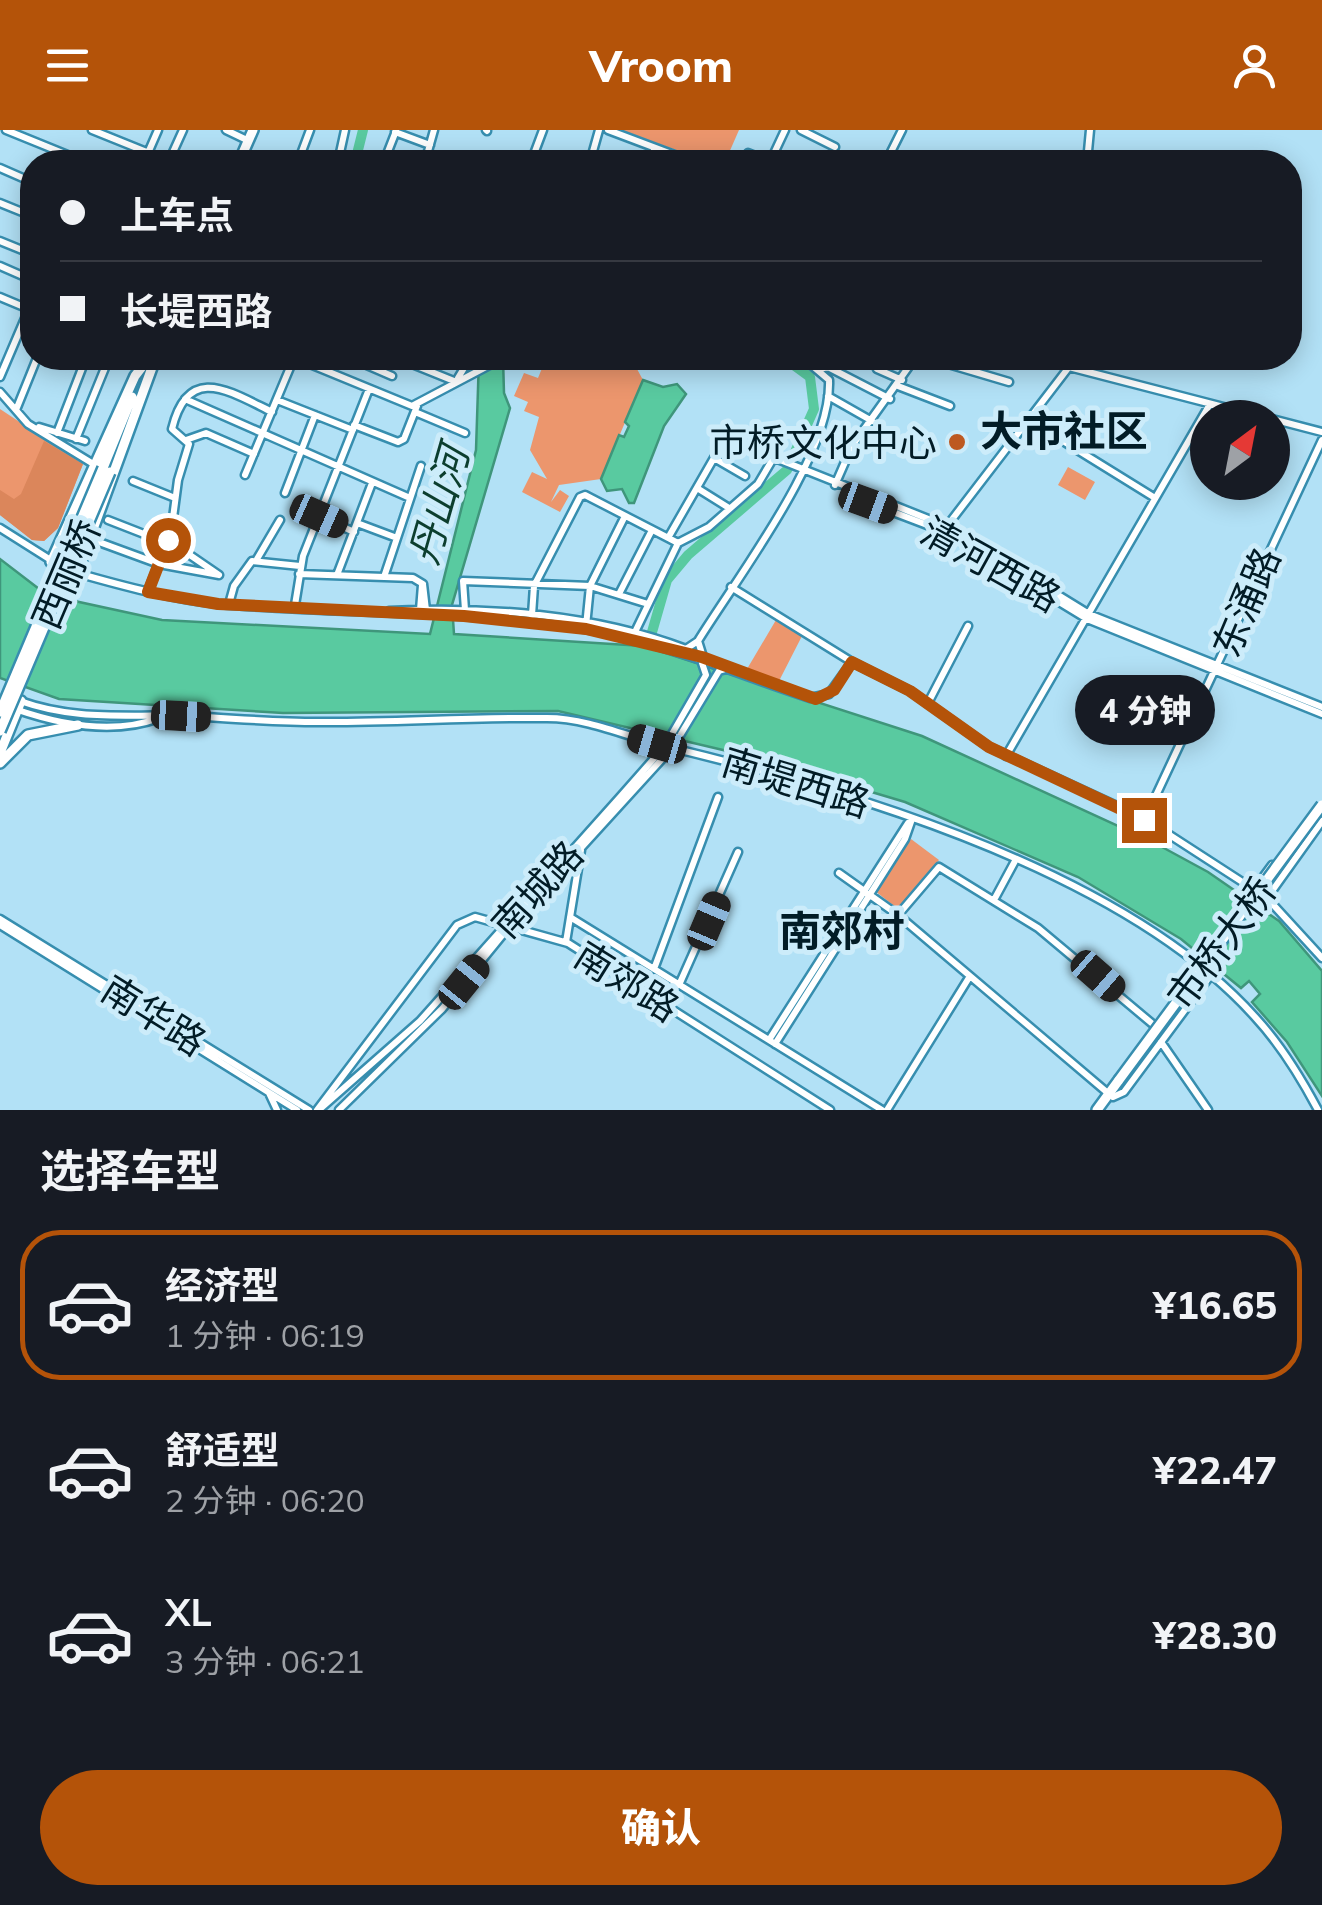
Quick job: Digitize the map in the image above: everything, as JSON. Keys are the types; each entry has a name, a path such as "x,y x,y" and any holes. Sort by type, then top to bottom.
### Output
{"main road":[{"path":"103,468 136,376 142,370"},
{"path":"52,562 103,468 147,370"},
{"path":"77,573 148,370"},
{"name":"西丽桥","path":"0,712 103,468"},
{"name":"西丽桥","path":"0,732 103,468"},
{"path":"0,753 19,706"},
{"path":"0,763 28,734 78,725"},
{"name":"市桥大桥","path":"1121,1082 1322,801"},
{"name":"市桥大桥","path":"1121,1082 1322,818"},
{"path":"1108,1104 1121,1082"}],"street":[{"path":"6,130 54,150"},
{"path":"34,142 38,130"},
{"path":"92,130 141,150"},
{"path":"226,130 249,133"},
{"path":"429,150 434,130"},
{"path":"608,130 660,150"},
{"path":"801,130 835,147"},
{"path":"396,131 430,145"},
{"path":"0,308 2,298"},
{"path":"0,377 4,359 20,329"},
{"path":"16,412 32,370"},
{"path":"57,433 81,370"},
{"path":"76,438 104,370"},
{"path":"245,475 289,370"},
{"path":"323,370 465,433"},
{"path":"347,380 351,370"},
{"path":"379,370 392,376"},
{"path":"430,370 456,380"},
{"path":"456,380 462,370"},
{"path":"277,400 398,442 404,439 416,409 456,380 478,370"},
{"path":"0,528 52,562 77,573 148,592 229,604 532,615 639,635 689,649 698,642 804,471 825,418 830,382 825,370"},
{"path":"828,370 890,398"},
{"path":"877,370 950,406"},
{"path":"836,484 852,446 908,370"},
{"path":"968,370 1009,382"},
{"path":"945,529 1068,370"},
{"path":"1081,370 1195,400"},
{"path":"148,592 168,542 189,444 172,430 184,399 198,388 219,386 272,412"},
{"path":"295,606 300,570 369,388"},
{"path":"0,392 28,424 103,468"},
{"path":"828,396 872,421"},
{"path":"184,399 410,498"},
{"path":"285,493 315,415"},
{"path":"1028,420 1155,498"},
{"path":"28,424 85,441"},
{"path":"1290,424 1322,432"},
{"path":"186,440 206,433 254,454"},
{"path":"1006,756 1190,438"},
{"path":"668,538 714,458 730,440 804,471"},
{"name":"东涌路","path":"1144,820 1322,440"},
{"path":"639,635 648,604 678,544 709,527 758,484 774,456"},
{"path":"714,458 746,476"},
{"path":"384,577 420,466"},
{"name":"清河西路","path":"804,471 945,529 1088,616 1322,710"},
{"name":"清河西路","path":"804,471 868,503 945,529"},
{"path":"134,481 176,498"},
{"path":"337,575 372,483"},
{"path":"697,488 729,508"},
{"path":"532,615 536,581 580,497 586,495 678,544"},
{"path":"319,516 354,532"},
{"path":"586,626 590,586 625,516"},
{"path":"99,542 159,564 219,575 168,542 108,520"},
{"path":"229,604 234,586 256,560 280,520"},
{"path":"357,523 397,538"},
{"path":"619,594 652,530"},
{"path":"38,553 57,550"},
{"path":"256,560 337,575 413,578 422,584 426,612"},
{"path":"460,613 464,581 590,586 648,604"},
{"path":"730,587 928,704 964,733 1144,820 1254,888 1268,898 1322,958"},
{"path":"460,613 586,626"},
{"path":"928,704 968,626"},
{"path":"673,744 706,675 698,642"},
{"path":"665,643 688,655 816,699 834,690 852,662"},
{"path":"673,744 719,671 730,668"},
{"name":"南堤西路","path":"0,694 19,706 78,725 128,727 164,716"},
{"name":"南堤西路","path":"0,704 80,717 324,722 562,718 673,744 912,818 1105,902 1197,965 1253,1014 1289,1058 1318,1110"},
{"name":"南城路","path":"339,1110 431,1021 506,927 673,744"},
{"name":"南城路","path":"318,1110 420,1022 673,744"},
{"path":"654,969 718,797"},
{"path":"1254,888 1322,801"},
{"path":"772,1042 912,818"},
{"path":"1268,898 1322,818"},
{"path":"566,942 581,848"},
{"path":"679,984 738,852"},
{"path":"994,900 1015,861"},
{"path":"898,915 939,867 1050,936 1155,1026"},
{"path":"839,872 898,915 970,976 1108,1104"},
{"name":"南郊路","path":"318,1110 456,925 475,917 566,942 830,1110"},
{"path":"570,917 884,1110 970,976"},
{"name":"南华路","path":"0,922 296,1110"},
{"name":"南华路","path":"0,922 308,1110"},
{"path":"1108,1104 1197,965"},
{"path":"1108,1104 1124,1092 1210,976"},
{"path":"1160,1042 1208,1110"},
{"path":"268,1092 277,1110"}],"shaded area":[{"path":"621,130 739,130 730,150 676,150"},
{"path":"479,370 503,370 504,393 510,408 452,605 454,634 644,646 922,736 1151,841 1208,872 1279,921 1322,971 1322,1096 1287,1042 1252,1002 1260,994 1249,981 1241,988 1181,939 1078,877 905,802 761,759 558,711 283,713 59,699 0,678 0,559 47,595 162,620 430,634 476,450"},
{"path":"541,370 638,370 643,380 601,479 559,485 551,502 560,490 569,496 560,512 522,492 532,472 547,479 530,450 539,417 524,411 528,402 514,396 524,373 538,378"},
{"path":"643,380 663,387 677,384 686,394 664,426 634,503 629,503 622,489 607,491 601,479 619,435 624,437 629,426 625,422"},
{"path":"0,409 83,464 58,528 44,541 32,540 0,515"},
{"path":"44,441 83,464 58,528 44,541 32,540 0,515 0,490 14,499 21,494"},
{"path":"1068,467 1095,482 1085,500 1058,485"},
{"path":"776,620 802,636 779,681 747,669"},
{"path":"911,839 939,860 898,909 875,891"}],"waterway":[{"name":"丹山河","path":"358,150 363,130"},
{"path":"648,646 667,580 688,555 787,470 814,409 810,377 800,370"}],"place":[{"name":"市桥文化中心","path":"957,442"}],"district":[{"name":"大市社区","path":"1064,430"},
{"name":"南郊村","path":"842,930"}],"route":[{"path":"168,540 148,592 218,604 464,616 586,629 702,657 816,699 834,690 852,662 910,691 964,733 989,747 1144,820"}]}
